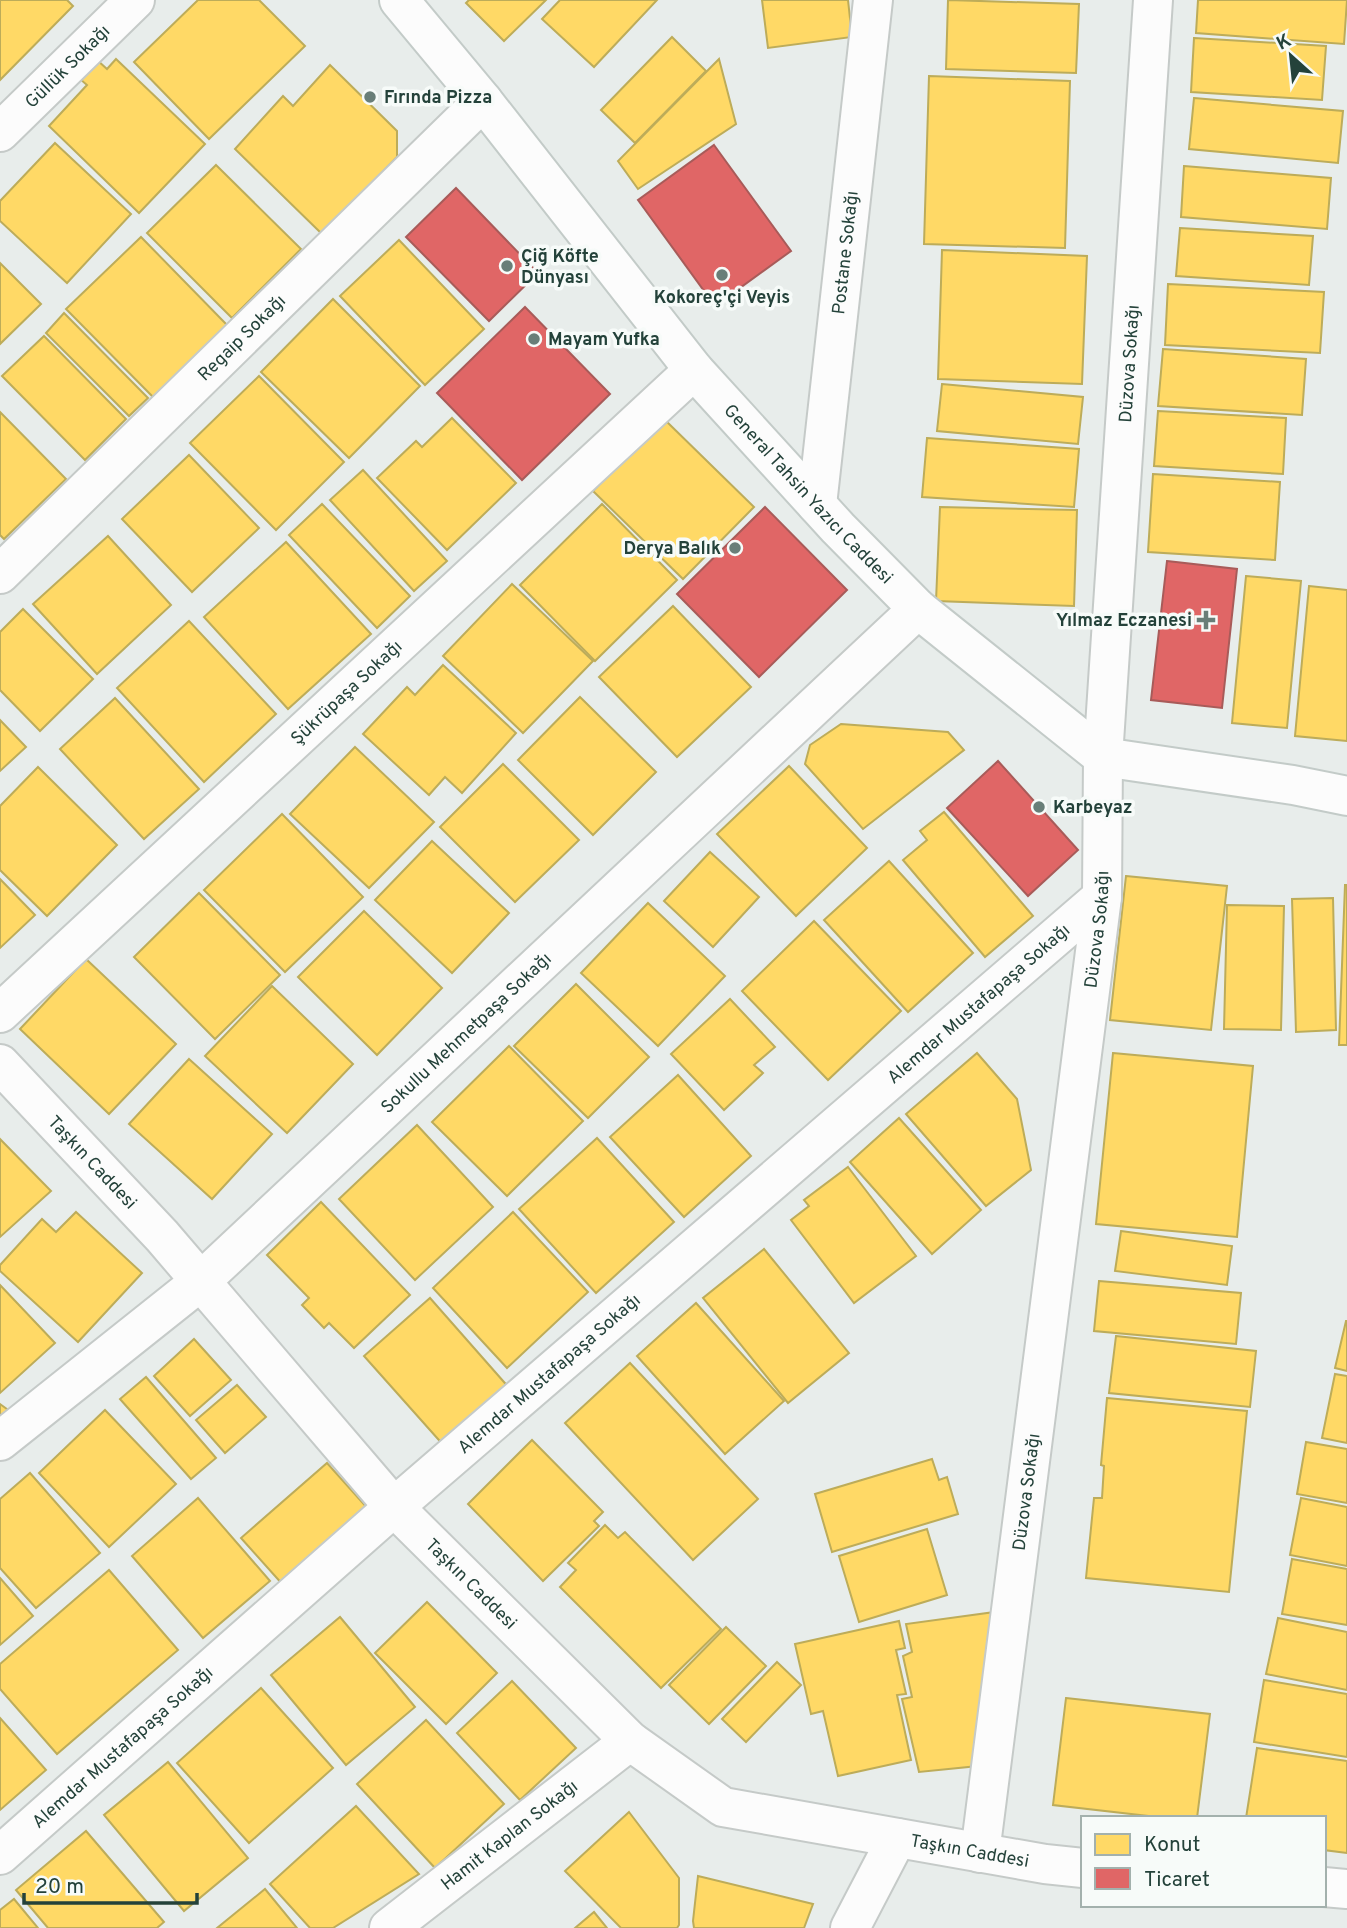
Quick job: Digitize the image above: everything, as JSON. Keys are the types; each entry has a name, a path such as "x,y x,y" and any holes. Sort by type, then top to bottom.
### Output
{"street":[{"name":"Güllük Sokağı","path":"0,132 135,0"},
{"name":"General Tahsin Yazıcı Caddesi","path":"399,0 694,370 817,505 918,609 1103,757"},
{"name":"Postane Sokağı","path":"817,505 873,0"},
{"name":"Düzova Sokağı","path":"981,1853 1102,897 1103,757 1153,0"},
{"name":"Regaip Sokağı","path":"0,574 482,101"},
{"name":"Şükrüpaşa Sokağı","path":"0,1013 694,370"},
{"name":"Sokullu Mehmetpaşa Sokağı","path":"0,1441 201,1281 918,609"},
{"path":"1103,757 1293,785 1347,796"},
{"name":"Alemdar Mustafapaşa Sokağı","path":"0,1855 394,1507 1102,897"},
{"name":"Taşkın Caddesi","path":"0,1064 201,1281 394,1507 630,1741 723,1807 1045,1864 1081,1868"},
{"name":"Hamit Kaplan Sokağı","path":"389,1928 630,1741"},
{"path":"850,1928 897,1838"},
{"path":"1326,1887 1347,1889"}],"building: Konut":[{"path":"0,0 67,0 73,6 0,80"},
{"path":"198,0 259,0 305,46 209,139 134,62"},
{"path":"469,0 546,0 504,41 466,3"},
{"path":"560,0 657,0 594,67 542,19"},
{"path":"762,0 848,0 852,37 768,48"},
{"path":"948,0 1079,4 1076,73 946,69"},
{"path":"1198,0 1347,0 1344,44 1196,33"},
{"path":"672,37 706,71 635,143 601,110"},
{"path":"1194,38 1326,46 1322,100 1191,92"},
{"path":"116,59 205,144 139,213 49,126 87,85 80,79 97,60 107,69"},
{"path":"719,59 736,124 638,189 618,161"},
{"path":"330,65 397,131 397,157 322,234 235,149 283,96 293,106"},
{"path":"929,76 1070,81 1065,248 924,244"},
{"path":"1194,98 1343,111 1338,163 1189,149"},
{"path":"55,143 131,214 67,283 0,221 0,201"},
{"path":"216,165 301,249 232,318 147,233"},
{"path":"1184,166 1331,178 1327,229 1181,217"},
{"path":"1180,228 1313,236 1309,285 1176,276"},
{"path":"141,237 229,327 155,399 66,309"},
{"path":"399,240 484,329 425,385 340,296"},
{"path":"942,250 1087,256 1082,384 938,379"},
{"path":"0,263 41,304 0,344"},
{"path":"1168,284 1324,292 1320,353 1165,345"},
{"path":"333,299 420,386 349,458 261,372"},
{"path":"64,313 148,398 129,416 46,333"},
{"path":"44,336 126,419 85,460 2,376"},
{"path":"1163,349 1306,359 1302,415 1158,406"},
{"path":"259,376 344,462 276,530 190,443"},
{"path":"942,384 1083,397 1078,444 937,431"},
{"path":"1158,411 1286,418 1283,474 1154,466"},
{"path":"0,412 66,479 4,539 0,535"},
{"path":"452,418 516,483 447,550 377,478 416,441 422,447"},
{"path":"664,419 754,507 683,579 593,491"},
{"path":"927,438 1079,449 1074,507 922,497"},
{"path":"189,455 259,528 192,592 122,519"},
{"path":"363,470 447,561 414,591 330,500"},
{"path":"1153,474 1280,482 1275,560 1148,552"},
{"path":"322,504 410,596 377,628 289,535"},
{"path":"602,504 677,580 595,661 520,585"},
{"path":"940,507 1077,510 1074,606 936,601"},
{"path":"108,536 171,605 97,674 33,604"},
{"path":"286,542 371,634 288,709 204,617"},
{"path":"1246,576 1301,581 1287,728 1232,723"},
{"path":"512,584 593,661 523,733 443,656"},
{"path":"1309,586 1347,590 1347,741 1295,736"},
{"path":"673,606 751,687 677,757 599,677"},
{"path":"23,609 93,679 40,731 0,690 0,632"},
{"path":"189,621 276,714 204,782 117,688"},
{"path":"443,665 516,733 462,793 445,777 429,795 363,734 407,687 415,695"},
{"path":"580,697 656,772 593,835 518,760"},
{"path":"115,698 199,789 144,839 60,749"},
{"path":"0,720 26,747 0,771"},
{"path":"841,724 948,732 964,750 863,829 805,764 810,745"},
{"path":"355,747 434,822 369,888 290,814"},
{"path":"503,764 579,840 515,902 440,827"},
{"path":"789,766 867,848 796,916 717,834"},
{"path":"38,767 117,845 47,916 0,870 0,806"},
{"path":"944,812 1033,916 985,957 903,860 927,840 920,831"},
{"path":"282,814 363,897 285,972 204,890"},
{"path":"432,841 509,913 452,973 375,900"},
{"path":"710,852 759,897 713,947 664,901"},
{"path":"889,861 973,953 908,1012 824,920"},
{"path":"1126,876 1227,886 1211,1030 1110,1020"},
{"path":"0,879 35,915 0,948"},
{"path":"1345,885 1347,1045 1339,1045"},
{"path":"199,893 280,975 215,1039 134,957"},
{"path":"1333,898 1336,1030 1296,1032 1292,899"},
{"path":"648,903 725,976 658,1046 581,973"},
{"path":"1227,905 1284,906 1281,1030 1224,1029"},
{"path":"364,911 442,988 377,1055 298,977"},
{"path":"814,921 901,1011 828,1080 742,991"},
{"path":"86,959 176,1044 109,1114 20,1029"},
{"path":"576,984 649,1057 588,1118 514,1046"},
{"path":"272,986 353,1064 287,1133 205,1056"},
{"path":"730,999 775,1047 754,1065 763,1073 724,1110 671,1054"},
{"path":"509,1046 583,1121 507,1196 432,1122"},
{"path":"977,1053 1017,1099 1031,1170 986,1206 906,1114"},
{"path":"1113,1053 1253,1066 1237,1237 1096,1224"},
{"path":"189,1059 272,1134 212,1199 129,1124"},
{"path":"678,1075 751,1156 684,1217 610,1137"},
{"path":"899,1118 981,1210 932,1254 850,1162"},
{"path":"417,1125 493,1207 415,1280 339,1199"},
{"path":"597,1138 674,1222 596,1293 519,1209"},
{"path":"0,1139 51,1191 0,1237"},
{"path":"848,1167 916,1256 854,1303 791,1220 809,1206 804,1200"},
{"path":"321,1202 410,1295 354,1348 329,1323 324,1328 302,1305 309,1298 267,1255"},
{"path":"76,1212 142,1273 78,1342 0,1271 0,1265 42,1219 56,1232"},
{"path":"513,1212 588,1292 507,1368 433,1288"},
{"path":"1121,1231 1232,1246 1227,1285 1115,1271"},
{"path":"764,1249 849,1353 788,1403 703,1298"},
{"path":"1099,1281 1241,1293 1236,1344 1094,1331"},
{"path":"0,1285 55,1343 0,1393"},
{"path":"430,1298 511,1390 446,1448 364,1356"},
{"path":"696,1303 784,1401 725,1454 637,1356"},
{"path":"1347,1321 1347,1371 1335,1368"},
{"path":"1116,1336 1256,1351 1250,1407 1109,1393"},
{"path":"194,1339 231,1380 190,1416 154,1376"},
{"path":"630,1363 758,1499 693,1560 565,1423"},
{"path":"1335,1374 1347,1376 1347,1443 1322,1438"},
{"path":"146,1377 216,1458 191,1479 120,1399"},
{"path":"237,1385 266,1417 225,1453 196,1420"},
{"path":"1107,1398 1247,1411 1229,1592 1086,1578 1094,1498 1102,1498 1104,1466 1101,1465"},
{"path":"0,1404 11,1412 0,1422"},
{"path":"105,1410 176,1484 109,1547 39,1473"},
{"path":"532,1440 603,1512 594,1521 599,1526 543,1581 468,1504"},
{"path":"1306,1442 1347,1449 1347,1503 1297,1494"},
{"path":"932,1459 939,1480 947,1477 958,1514 832,1552 815,1494"},
{"path":"327,1463 370,1511 284,1586 241,1538"},
{"path":"30,1473 100,1553 36,1608 0,1568 0,1499"},
{"path":"198,1498 270,1581 203,1638 132,1556"},
{"path":"1301,1498 1347,1507 1347,1566 1290,1555"},
{"path":"605,1525 618,1538 625,1532 721,1629 661,1688 560,1587 576,1570 568,1563"},
{"path":"927,1529 947,1595 859,1622 839,1556"},
{"path":"1292,1559 1347,1569 1347,1625 1282,1614"},
{"path":"109,1570 178,1650 57,1754 0,1689 0,1664"},
{"path":"0,1578 33,1616 0,1645"},
{"path":"427,1602 497,1673 446,1724 375,1653"},
{"path":"1002,1611 978,1766 919,1772 902,1699 912,1697 903,1656 912,1652 906,1624"},
{"path":"340,1617 415,1707 346,1765 271,1675"},
{"path":"1278,1618 1347,1632 1347,1690 1266,1674"},
{"path":"899,1621 905,1648 896,1650 906,1694 897,1695 911,1760 838,1776 823,1711 811,1714 795,1644"},
{"path":"726,1627 766,1666 709,1724 669,1685"},
{"path":"777,1662 801,1685 746,1742 722,1719"},
{"path":"1264,1680 1347,1694 1347,1757 1254,1742"},
{"path":"512,1681 576,1748 520,1800 457,1733"},
{"path":"261,1688 333,1768 249,1843 177,1763"},
{"path":"1066,1698 1210,1714 1197,1816 1149,1816 1053,1805"},
{"path":"0,1718 46,1770 0,1810"},
{"path":"426,1720 504,1804 435,1868 357,1784"},
{"path":"1257,1748 1347,1761 1347,1853 1326,1850 1326,1816 1246,1816"},
{"path":"168,1762 248,1858 184,1911 104,1815"},
{"path":"356,1806 419,1874 333,1928 310,1928 270,1884"},
{"path":"629,1812 679,1878 677,1928 621,1928 565,1871"},
{"path":"86,1831 164,1922 157,1928 48,1928 16,1890"},
{"path":"698,1876 813,1904 804,1928 694,1928"},
{"path":"265,1889 297,1928 217,1928"},
{"path":"14,1899 38,1928 0,1928 0,1910"},
{"path":"594,1912 607,1928 575,1928"}],"building: Ticaret":[{"path":"714,145 791,251 715,306 638,200"},
{"path":"456,188 538,273 489,321 406,237"},
{"path":"525,307 610,394 522,480 437,393"},
{"path":"765,507 847,590 759,677 677,594"},
{"path":"1167,561 1237,569 1222,708 1151,700"},
{"path":"998,761 1078,850 1028,896 947,808"}],"place":[{"name":"Fırında Pizza","path":"370,97"},
{"name":"Çiğ Köfte Dünyası","path":"507,266"},
{"name":"Kokoreç'çi Veyis","path":"722,275"},
{"name":"Mayam Yufka","path":"534,339"},
{"name":"Derya Balık","path":"735,548"},
{"name":"Yılmaz Eczanesi","path":"1206,620"},
{"name":"Karbeyaz","path":"1039,807"}]}
